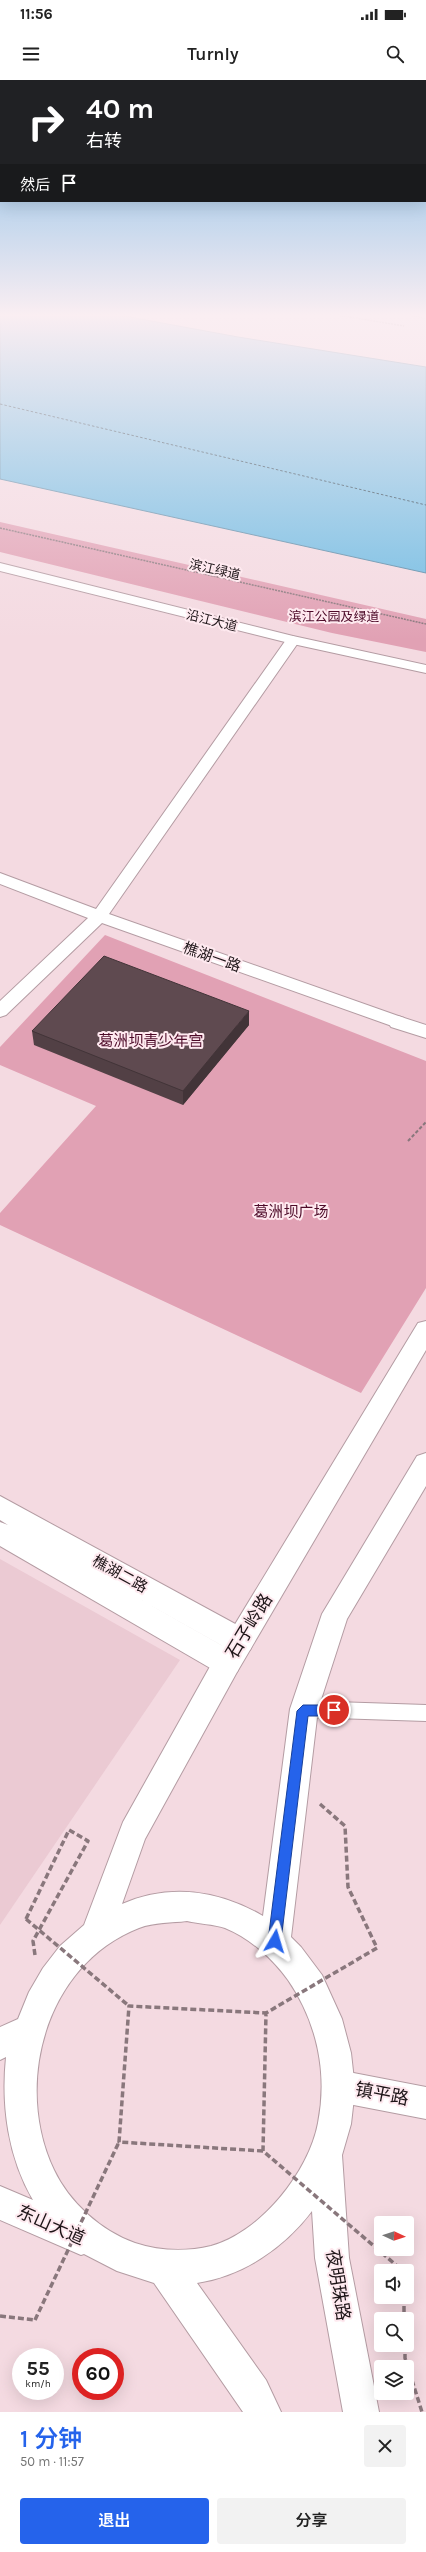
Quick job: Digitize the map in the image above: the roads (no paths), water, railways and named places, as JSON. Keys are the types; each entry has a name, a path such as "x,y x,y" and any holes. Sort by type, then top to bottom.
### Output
{"main road":[{"name":"沿江大道","path":"0,557 258,621 426,658"},
{"name":"沿江大道","path":"0,566 293,640 426,668"},
{"name":"樵湖一路","path":"398,1022 426,1032"},
{"name":"石子岭路","path":"96,1934 133,1832 233,1652 426,1330"},
{"path":"275,1941 304,1709 335,1614 426,1464"},
{"name":"樵湖二路","path":"0,1507 233,1652"},
{"name":"樵湖二路","path":"0,1532 233,1652"},
{"name":"东山大道","path":"0,2202 132,2261 165,2268 198,2267 231,2258 270,2234 302,2199 325,2156 334,2121 338,2086 330,2029 308,1980 275,1941 233,1916 186,1906 140,1912 96,1934 65,1963 41,1999 29,2030 20,2082 25,2135 45,2186 67,2218 102,2247"},
{"path":"0,2044 29,2030"},
{"name":"镇平路","path":"338,2086 426,2103"},
{"name":"夜明珠路","path":"325,2156 332,2258 361,2412"},
{"path":"165,2268 253,2394 262,2412"}],"street":[{"path":"0,1011 99,916 293,640"},
{"name":"樵湖一路","path":"0,878 99,916 398,1022"}],"lane":[{"path":"304,1709 426,1713"}],"water":[{"path":"0,422 426,422 426,573 0,479"}],"park label":[{"name":"滨江公园及绿道","path":"334,616"},
{"name":"葛洲坝青少年宫","path":"151,1041"},
{"name":"葛洲坝广场","path":"291,1212"}]}
